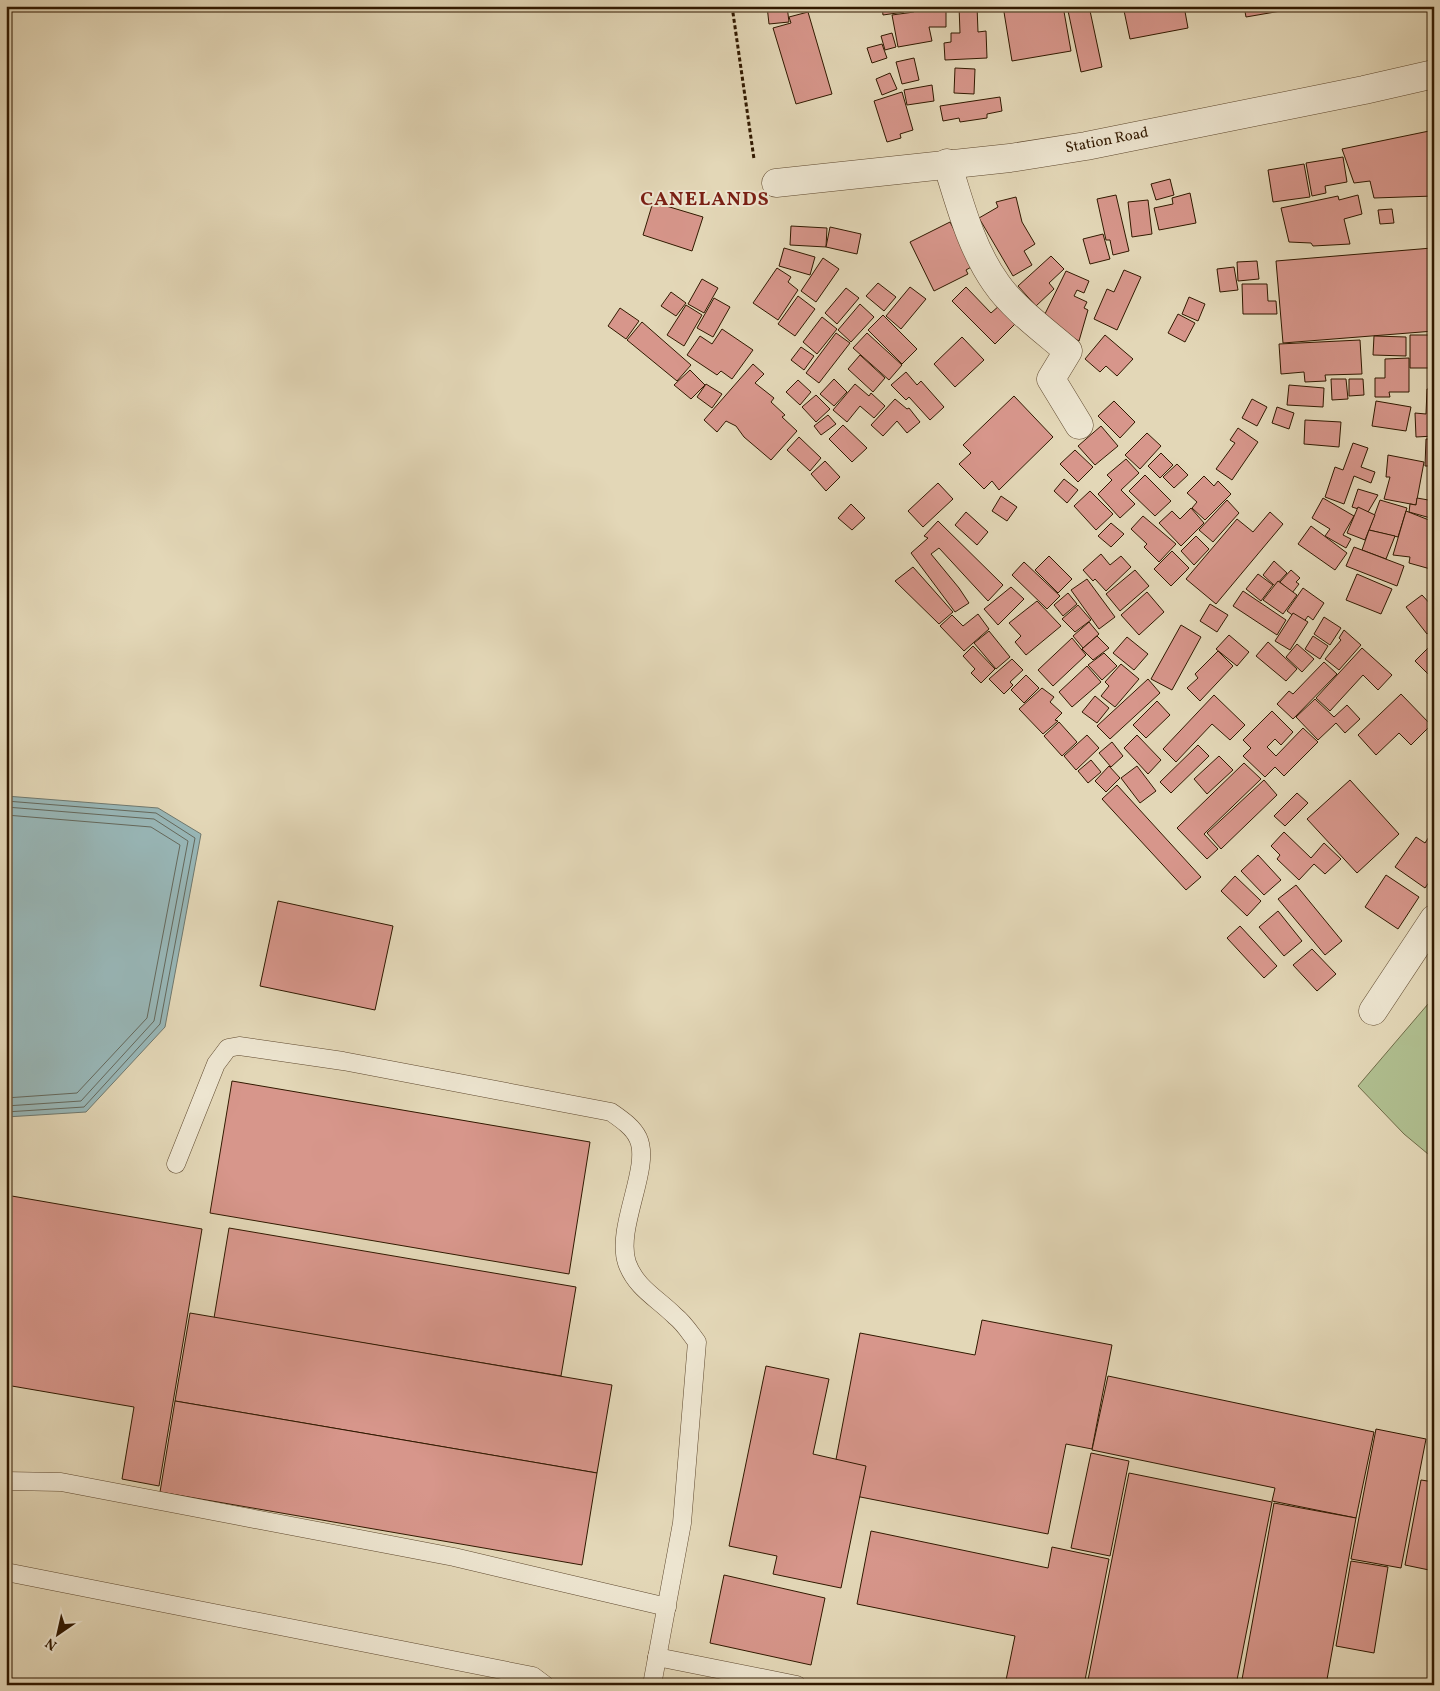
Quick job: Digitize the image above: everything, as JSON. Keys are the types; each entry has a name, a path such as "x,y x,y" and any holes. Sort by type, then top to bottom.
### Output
{"street":[{"name":"Station Road","path":"776,183 1010,158 1086,146 1434,74"},
{"path":"947,164 971,237 996,284 1068,351 1052,379 1079,425"},
{"path":"1373,1011 1434,920"}],"lane":[{"path":"176,1164 216,1064 228,1048 239,1046 343,1061 611,1112 629,1126 638,1138 642,1153 625,1237 627,1261 635,1281 676,1316 697,1342 682,1523 652,1685"},
{"path":"6,1481 61,1482 454,1557 667,1607"},
{"path":"6,1572 533,1676 545,1685"},
{"path":"657,1657 796,1685"}],"path":[{"path":"732,6 754,162 776,183"}],"green space":[{"path":"1434,997 1434,1159 1404,1134 1358,1086"}],"water":[{"path":"6,796 158,808 201,834 165,1027 86,1112 6,1117"}],"building":[{"path":"767,6 787,6 789,22 769,24"},
{"path":"792,6 816,6 816,10 792,9"},
{"path":"882,6 904,6 904,12 883,15"},
{"path":"913,6 946,6 946,27 929,27 932,41 898,47 892,15 914,12"},
{"path":"959,6 977,6 978,32 986,31 987,58 945,60 944,43 951,42 951,33 960,33"},
{"path":"1003,6 1063,6 1071,51 1012,61"},
{"path":"1067,6 1089,6 1102,67 1081,72"},
{"path":"1123,6 1184,6 1188,28 1130,39"},
{"path":"1244,6 1303,6 1304,7 1246,17"},
{"path":"808,12 832,94 796,104 773,28 791,23 789,17"},
{"path":"892,33 896,47 885,50 881,36"},
{"path":"882,44 887,58 872,63 867,48"},
{"path":"914,58 919,80 902,84 896,62"},
{"path":"955,68 975,69 974,94 954,93"},
{"path":"890,73 897,89 882,95 876,79"},
{"path":"932,85 934,101 907,105 904,90"},
{"path":"902,92 913,130 900,134 901,138 887,142 874,101"},
{"path":"1000,97 1002,111 987,114 987,118 960,122 959,118 943,121 940,106"},
{"path":"1434,130 1434,153 1429,154 1434,171 1434,196 1374,198 1370,181 1354,183 1342,149"},
{"path":"1343,157 1347,182 1325,186 1326,193 1312,196 1306,163"},
{"path":"1304,164 1310,197 1273,202 1268,170"},
{"path":"1170,179 1174,195 1156,200 1151,184"},
{"path":"1190,193 1196,223 1159,230 1154,208 1173,204 1172,198"},
{"path":"1116,195 1129,251 1113,255 1110,240 1106,240 1097,199"},
{"path":"1358,195 1362,214 1344,219 1350,244 1313,246 1311,243 1289,242 1281,208 1338,196 1339,200"},
{"path":"1016,197 1022,222 1035,244 1024,251 1032,265 1013,276 979,218 998,207 996,202"},
{"path":"1148,200 1152,234 1132,237 1128,202"},
{"path":"653,202 703,217 692,251 643,235"},
{"path":"1392,209 1394,223 1380,224 1378,210"},
{"path":"950,222 973,266 966,270 968,274 934,291 910,242"},
{"path":"791,226 827,228 826,247 790,245"},
{"path":"830,227 861,234 857,254 826,247"},
{"path":"1103,234 1110,259 1090,264 1083,239"},
{"path":"784,248 815,257 810,275 779,266"},
{"path":"1432,248 1434,331 1283,343 1276,261"},
{"path":"1051,256 1064,269 1049,283 1054,289 1036,306 1018,286"},
{"path":"823,258 839,269 816,302 801,291"},
{"path":"1257,261 1259,279 1238,281 1237,262"},
{"path":"1234,267 1238,290 1220,292 1217,269"},
{"path":"777,268 791,277 788,282 798,290 778,320 753,303"},
{"path":"1124,270 1141,277 1117,330 1094,319 1107,289 1114,292"},
{"path":"1066,271 1089,281 1084,293 1077,290 1074,296 1087,302 1084,308 1088,310 1079,341 1041,322"},
{"path":"702,279 718,288 704,313 688,304"},
{"path":"878,283 896,297 884,311 866,296"},
{"path":"1242,284 1267,284 1268,301 1276,301 1277,314 1243,314"},
{"path":"910,287 926,299 901,329 886,316"},
{"path":"966,287 991,313 1000,305 1016,323 995,344 952,301"},
{"path":"846,288 859,298 837,324 825,313"},
{"path":"671,292 686,303 676,316 661,306"},
{"path":"798,296 815,309 795,336 778,324"},
{"path":"1189,297 1205,304 1198,321 1182,314"},
{"path":"714,298 730,307 713,337 697,328"},
{"path":"860,304 874,317 851,342 838,330"},
{"path":"686,305 702,315 684,346 667,335"},
{"path":"620,308 639,321 626,339 608,326"},
{"path":"1178,314 1195,323 1185,342 1168,333"},
{"path":"883,315 917,349 902,364 868,330"},
{"path":"822,317 837,329 817,354 803,342"},
{"path":"642,322 691,365 677,381 627,340"},
{"path":"722,329 753,350 732,379 721,371 717,375 687,355 700,336 712,344"},
{"path":"836,333 850,343 819,383 806,373"},
{"path":"867,333 902,365 889,380 853,348"},
{"path":"1105,335 1133,359 1117,376 1106,366 1100,372 1085,359"},
{"path":"1410,335 1434,335 1434,348 1429,348 1429,368 1410,368"},
{"path":"1374,336 1406,337 1406,356 1373,355"},
{"path":"962,337 984,360 955,387 934,364"},
{"path":"1360,340 1362,374 1325,375 1326,381 1305,382 1304,372 1281,374 1279,344"},
{"path":"801,347 814,356 804,370 791,360"},
{"path":"860,355 885,378 873,392 848,369"},
{"path":"1409,358 1409,392 1389,392 1390,397 1375,397 1375,378 1385,378 1385,359"},
{"path":"753,364 764,374 755,383 774,398 771,402 785,415 782,417 797,431 771,460 744,437 736,426 726,421 717,432 704,420"},
{"path":"1432,369 1434,369 1434,387 1431,387"},
{"path":"690,370 705,385 691,399 674,385"},
{"path":"906,372 917,385 921,381 944,407 930,420 909,397 906,400 891,385"},
{"path":"834,379 847,392 834,406 820,394"},
{"path":"1331,379 1346,379 1348,399 1332,400"},
{"path":"1349,379 1363,379 1364,395 1349,396"},
{"path":"798,380 811,392 800,405 786,392"},
{"path":"706,384 722,394 712,408 697,397"},
{"path":"855,384 869,396 871,393 885,406 874,418 860,406 847,422 833,410"},
{"path":"1289,385 1324,388 1323,407 1287,405"},
{"path":"1427,389 1434,389 1434,436 1416,437 1415,413 1426,414"},
{"path":"816,395 830,409 816,422 802,407"},
{"path":"1014,396 1053,437 999,490 992,481 984,489 959,464 971,453 963,445"},
{"path":"895,399 907,409 909,408 920,422 907,433 897,421 883,436 871,425"},
{"path":"1252,399 1267,407 1257,426 1242,418"},
{"path":"1114,401 1135,422 1120,438 1098,416"},
{"path":"1376,401 1411,407 1406,431 1372,426"},
{"path":"1277,407 1294,413 1289,429 1272,423"},
{"path":"828,415 836,424 821,435 814,426"},
{"path":"1305,420 1341,422 1339,447 1304,444"},
{"path":"843,425 867,448 852,462 829,439"},
{"path":"1101,426 1118,446 1095,465 1078,446"},
{"path":"1238,428 1258,442 1232,480 1216,469 1235,443 1230,440"},
{"path":"1147,433 1161,446 1140,469 1125,455"},
{"path":"799,437 821,458 810,471 787,450"},
{"path":"1426,439 1434,439 1434,466 1425,466"},
{"path":"1353,443 1368,448 1361,467 1375,472 1371,483 1354,476 1344,504 1325,497 1335,467 1343,470"},
{"path":"1075,450 1093,467 1078,482 1060,464"},
{"path":"1161,453 1173,465 1160,478 1148,466"},
{"path":"1388,455 1424,462 1416,505 1384,499 1390,477 1386,477"},
{"path":"1126,459 1139,473 1121,490 1135,504 1120,518 1098,494 1112,480 1107,475"},
{"path":"825,461 840,477 826,491 811,474"},
{"path":"1177,464 1188,475 1174,488 1163,477"},
{"path":"1145,475 1171,501 1155,516 1129,491"},
{"path":"1204,476 1214,486 1218,481 1231,494 1205,520 1192,508 1197,502 1187,493"},
{"path":"1064,479 1078,490 1067,503 1054,491"},
{"path":"938,483 953,499 923,527 908,511"},
{"path":"1358,489 1378,495 1368,512 1352,507"},
{"path":"1090,491 1113,514 1096,530 1074,506"},
{"path":"1001,496 1017,507 1007,521 992,511"},
{"path":"1323,498 1354,516 1343,535 1351,539 1346,548 1325,536 1330,529 1312,518"},
{"path":"1417,498 1434,501 1434,519 1409,512 1410,504 1416,505"},
{"path":"1227,500 1239,513 1213,542 1199,530"},
{"path":"1380,500 1407,508 1398,537 1369,530"},
{"path":"851,504 865,518 852,530 838,518"},
{"path":"1358,507 1375,515 1365,540 1347,533"},
{"path":"1191,508 1204,523 1181,546 1159,523 1172,511 1180,519"},
{"path":"1406,511 1434,522 1434,570 1409,563 1410,557 1393,555"},
{"path":"966,512 988,532 977,545 955,525"},
{"path":"1270,512 1283,524 1216,604 1186,579 1237,519 1253,532"},
{"path":"1143,516 1176,544 1159,562 1144,547 1147,544 1131,529"},
{"path":"938,521 1003,585 988,601 939,548 931,554 969,603 955,612 911,553 928,538 924,536"},
{"path":"1111,523 1124,534 1111,547 1098,536"},
{"path":"1311,526 1347,553 1335,570 1298,544"},
{"path":"1369,530 1395,536 1386,559 1362,550"},
{"path":"1196,536 1209,549 1194,565 1181,551"},
{"path":"1354,547 1404,566 1397,586 1346,566"},
{"path":"1172,551 1189,568 1171,586 1154,569"},
{"path":"1101,554 1110,565 1121,556 1131,567 1106,591 1083,570"},
{"path":"1049,556 1072,579 1058,593 1035,570"},
{"path":"1274,561 1287,573 1275,586 1263,575"},
{"path":"1024,562 1060,596 1047,609 1012,575"},
{"path":"913,567 953,612 939,624 895,581"},
{"path":"1135,570 1149,586 1120,611 1106,594"},
{"path":"1291,570 1300,578 1296,582 1299,584 1292,593 1280,582"},
{"path":"1258,574 1273,585 1261,601 1246,589"},
{"path":"1357,574 1392,589 1381,614 1346,600"},
{"path":"1087,579 1115,617 1099,629 1071,590"},
{"path":"1278,581 1297,595 1283,614 1263,600"},
{"path":"1011,587 1024,599 998,625 984,609"},
{"path":"1303,588 1324,603 1313,620 1308,616 1303,623 1287,611"},
{"path":"1243,591 1286,620 1277,635 1233,606"},
{"path":"1147,592 1164,612 1139,635 1121,615"},
{"path":"1068,593 1077,604 1063,616 1054,605"},
{"path":"1422,595 1434,608 1434,628 1427,634 1406,607"},
{"path":"1037,601 1061,626 1026,655 1015,642 1021,636 1009,623"},
{"path":"1210,604 1228,615 1217,632 1200,621"},
{"path":"1078,605 1091,620 1075,632 1062,619"},
{"path":"1293,613 1308,622 1290,650 1275,641"},
{"path":"978,614 989,629 964,651 940,626 952,615 963,626"},
{"path":"1324,617 1341,628 1330,645 1314,634"},
{"path":"1089,622 1099,634 1083,648 1073,636"},
{"path":"1181,625 1201,637 1172,690 1151,679"},
{"path":"1344,630 1361,645 1339,670 1325,659 1341,640 1339,638"},
{"path":"989,631 1010,657 996,669 974,643"},
{"path":"1229,635 1249,652 1237,666 1216,649"},
{"path":"1097,636 1109,648 1093,660 1082,649"},
{"path":"1313,636 1328,646 1320,659 1305,649"},
{"path":"1127,637 1148,654 1134,670 1113,653"},
{"path":"1072,638 1086,655 1053,686 1038,670"},
{"path":"1268,642 1297,669 1286,681 1256,656"},
{"path":"1297,644 1314,659 1302,672 1286,657"},
{"path":"973,646 995,669 981,683 971,673 975,669 963,656"},
{"path":"1430,646 1434,650 1434,676 1432,678 1415,661"},
{"path":"1362,648 1392,675 1378,690 1363,675 1330,711 1316,698"},
{"path":"1218,651 1233,666 1200,701 1187,688 1198,678 1195,674"},
{"path":"1104,653 1117,666 1102,680 1088,665"},
{"path":"1012,659 1023,670 1010,682 1013,685 1004,694 989,679"},
{"path":"1324,662 1337,674 1293,719 1277,704 1289,691 1293,694"},
{"path":"1121,664 1139,679 1115,707 1101,696 1109,686 1105,682"},
{"path":"1087,666 1101,682 1072,707 1059,692"},
{"path":"1026,675 1039,688 1024,703 1011,690"},
{"path":"1148,679 1160,693 1110,739 1097,726"},
{"path":"1042,688 1054,697 1050,702 1062,713 1055,720 1058,721 1043,734 1019,709"},
{"path":"1401,694 1431,725 1411,745 1399,733 1376,755 1358,735"},
{"path":"1214,695 1245,725 1230,740 1212,724 1176,762 1163,749"},
{"path":"1095,696 1109,708 1097,723 1082,712"},
{"path":"1315,699 1334,717 1347,705 1360,719 1345,733 1336,723 1318,740 1296,717"},
{"path":"1157,701 1170,715 1146,738 1133,725"},
{"path":"1272,711 1293,732 1281,745 1275,739 1267,747 1276,756 1303,728 1318,742 1284,776 1275,767 1265,777 1243,756 1251,748 1243,740"},
{"path":"1059,722 1077,742 1062,756 1044,736"},
{"path":"1087,735 1099,748 1076,770 1064,756"},
{"path":"1137,735 1161,760 1148,774 1124,748"},
{"path":"1112,742 1123,756 1111,767 1099,753"},
{"path":"1198,745 1209,756 1171,793 1160,782"},
{"path":"1434,747 1434,758 1428,752"},
{"path":"1219,756 1233,770 1207,794 1194,779"},
{"path":"1091,760 1101,772 1088,783 1078,771"},
{"path":"1244,763 1261,779 1204,834 1218,849 1207,859 1177,828"},
{"path":"1109,766 1120,778 1106,792 1095,781"},
{"path":"1137,766 1156,791 1140,803 1121,778"},
{"path":"1264,780 1277,795 1221,849 1207,833"},
{"path":"1350,780 1399,834 1357,873 1307,819"},
{"path":"1117,785 1201,877 1186,890 1102,799"},
{"path":"1297,793 1308,803 1285,826 1274,816"},
{"path":"1434,829 1434,879 1432,878 1425,888 1395,867 1416,837 1425,843"},
{"path":"1284,832 1311,858 1324,843 1341,859 1325,874 1314,864 1299,880 1277,859 1280,855 1271,846"},
{"path":"1258,855 1281,880 1264,895 1241,871"},
{"path":"1386,875 1419,897 1398,929 1365,907"},
{"path":"1235,876 1261,901 1247,916 1221,891"},
{"path":"1296,885 1342,941 1325,955 1278,899"},
{"path":"278,901 393,926 375,1010 260,986"},
{"path":"1278,911 1302,941 1284,956 1259,927"},
{"path":"1240,926 1277,966 1264,978 1227,938"},
{"path":"1312,949 1336,974 1317,991 1293,965"},
{"path":"232,1081 590,1142 569,1274 210,1213"},
{"path":"6,1195 202,1229 159,1486 122,1479 134,1407 6,1385"},
{"path":"229,1228 576,1287 561,1376 214,1318"},
{"path":"190,1313 612,1385 597,1473 175,1401"},
{"path":"982,1320 1112,1345 1092,1449 1066,1444 1048,1534 830,1491 860,1333 975,1355"},
{"path":"766,1366 829,1379 813,1454 866,1466 841,1588 773,1574 777,1556 729,1546"},
{"path":"1108,1376 1374,1432 1356,1518 1272,1501 1275,1488 1092,1450"},
{"path":"175,1401 597,1473 582,1565 160,1492"},
{"path":"1376,1429 1426,1439 1401,1568 1351,1559"},
{"path":"1091,1453 1129,1461 1110,1556 1071,1548"},
{"path":"1129,1473 1272,1502 1236,1685 1087,1685"},
{"path":"1421,1480 1434,1482 1434,1571 1405,1565"},
{"path":"1274,1503 1356,1518 1326,1685 1241,1685"},
{"path":"871,1531 1048,1568 1052,1547 1109,1559 1084,1685 1005,1685 1015,1636 857,1604"},
{"path":"1351,1561 1388,1567 1374,1653 1336,1646"},
{"path":"724,1575 825,1598 811,1665 710,1643"}],"district":[{"name":"CANELANDS","path":"705,200"}]}
